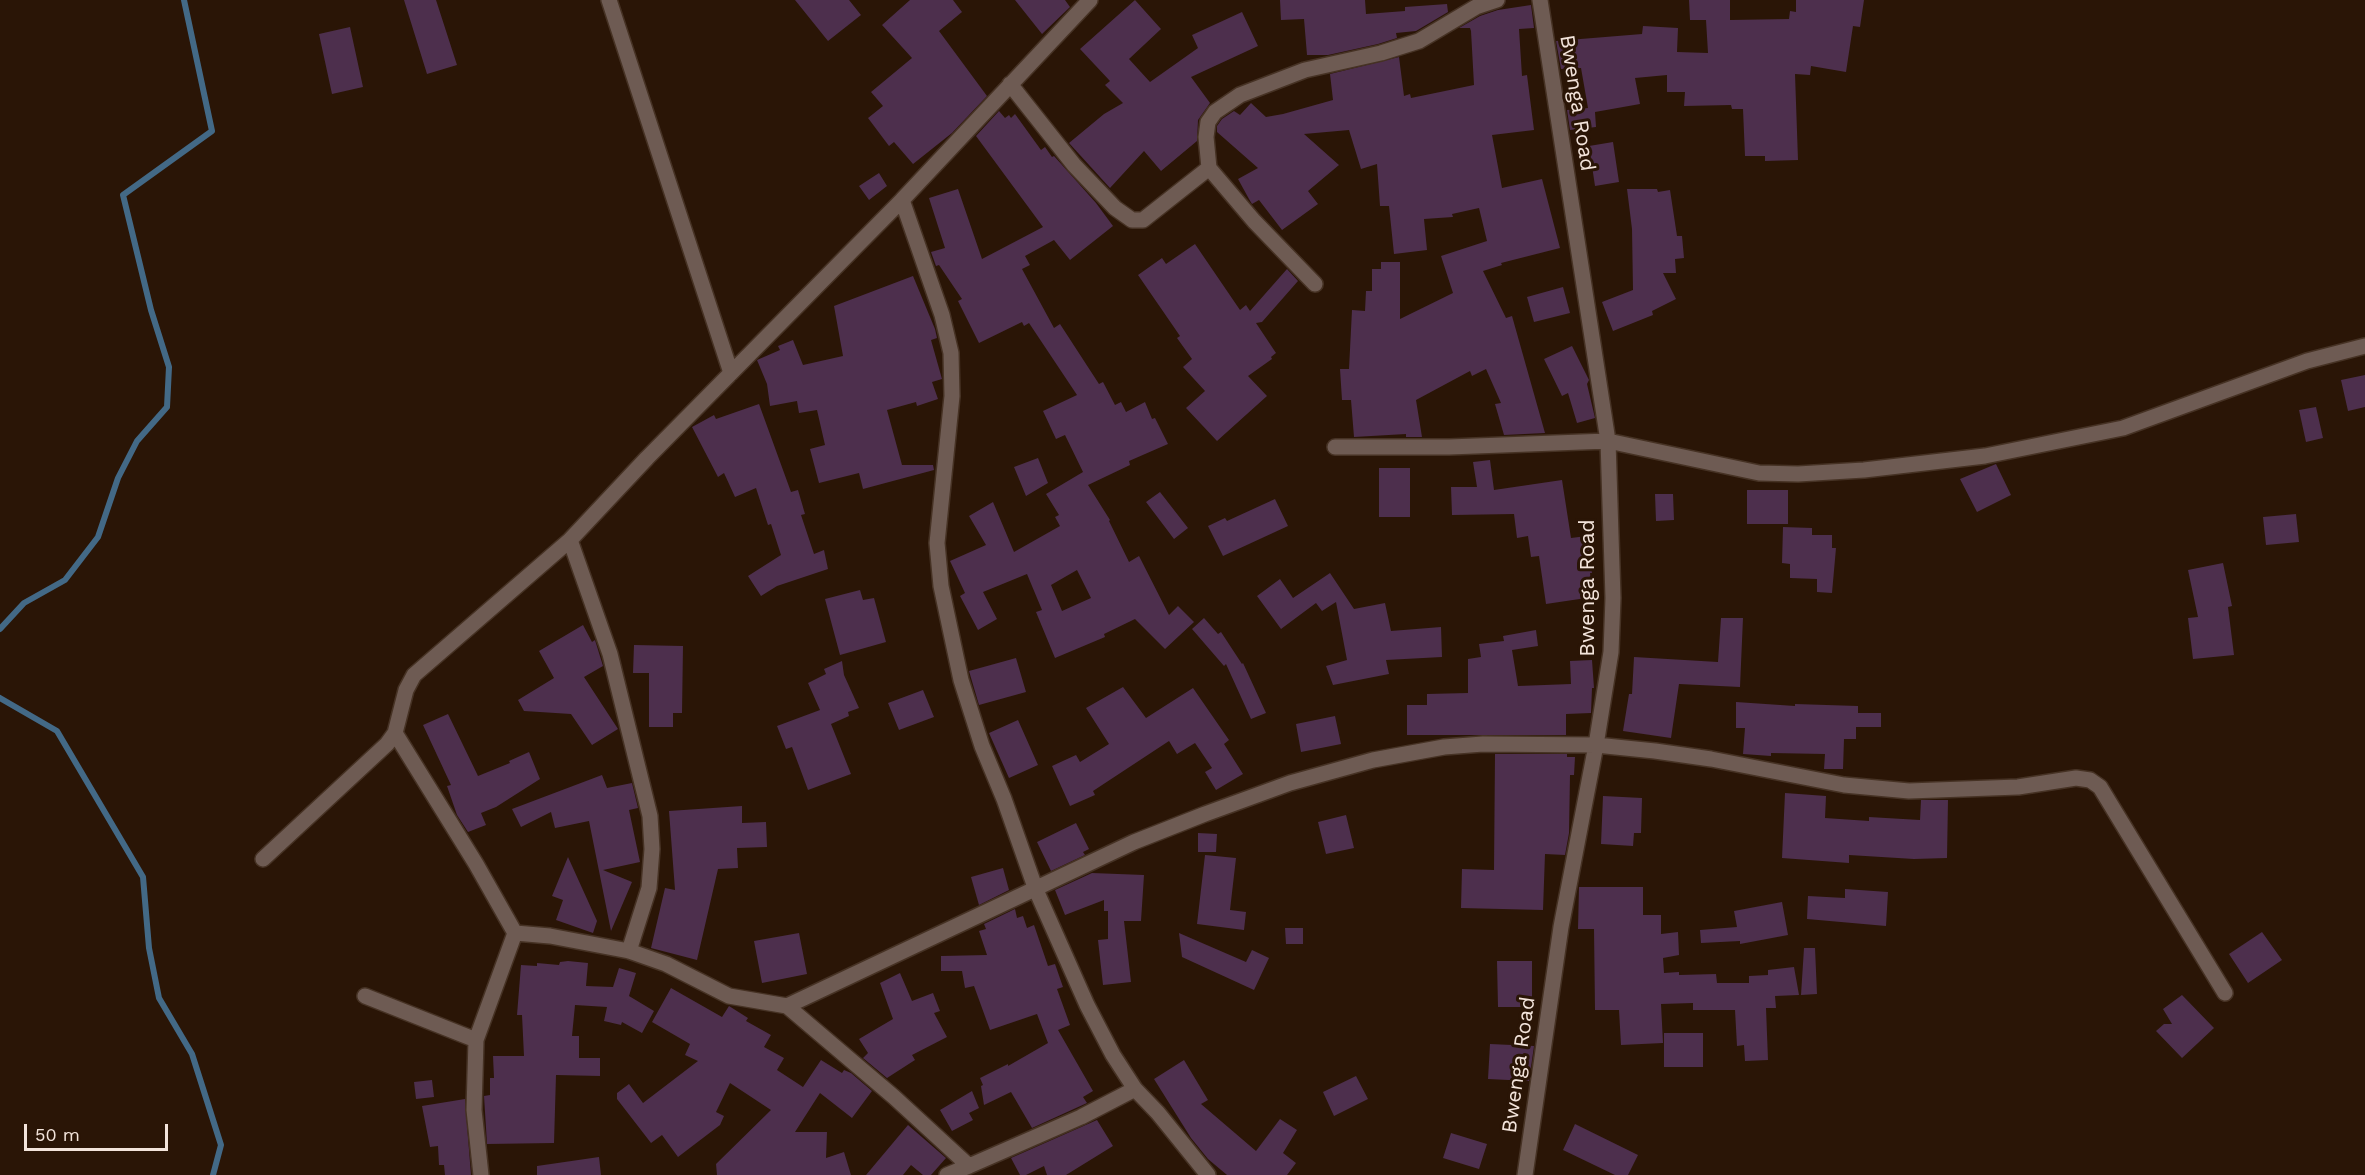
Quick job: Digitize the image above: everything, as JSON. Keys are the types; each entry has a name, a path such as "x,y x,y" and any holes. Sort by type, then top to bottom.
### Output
{"street":[{"path":"609,0 731,373"},
{"path":"263,859 387,744 395,733 406,690 414,675 570,540 647,458 902,200 1090,0"},
{"path":"1315,284 1254,221 1209,168 1206,137 1208,122 1215,112 1240,95 1305,70 1381,53 1419,41 1476,7 1497,0"},
{"name":"Bwenga Road","path":"1525,1175 1561,927 1596,745 1611,652 1613,598 1608,441 1540,0"},
{"path":"1010,84 1074,165 1115,208 1132,220 1143,220 1209,168"},
{"path":"902,200 942,315 951,353 952,396 937,543 941,586 961,680 982,746 1004,799 1036,890 1087,1005 1113,1055 1135,1089 1158,1113 1208,1175"},
{"path":"1335,447 1439,447 1608,441 1759,473 1798,474 1864,470 1985,456 2122,428 2307,361 2365,346"},
{"path":"570,540 610,654 650,816 652,849 649,888 629,951"},
{"path":"395,733 476,864 515,933 476,1040 474,1110 481,1175"},
{"path":"788,1006 1134,842 1205,814 1290,783 1373,760 1444,747 1483,744 1596,745 1711,759 1844,785 1910,791 2018,787 2076,778 2090,780 2100,787 2225,993"},
{"path":"515,933 550,936 629,951 666,964 729,996 788,1006 894,1096 958,1172 1081,1117 1135,1089"},
{"path":"365,996 476,1040"}],"building":[{"path":"404,0 436,0 457,65 427,74"},
{"path":"795,0 849,0 861,15 828,41"},
{"path":"910,0 953,0 962,12 939,31 987,96 952,133 913,164 894,142 889,146 868,118 883,106 871,92 912,58 882,25"},
{"path":"1015,0 1065,0 1070,7 1042,34"},
{"path":"1135,0 1161,29 1129,59 1150,82 1198,48 1192,35 1242,12 1258,46 1191,77 1210,103 1198,120 1197,141 1161,171 1144,151 1110,188 1069,143 1104,114 1123,103 1105,85 1110,81 1080,49"},
{"path":"1280,0 1365,0 1366,14 1405,11 1405,7 1447,4 1448,12 1416,31 1396,33 1397,38 1378,44 1328,55 1307,55 1304,19 1281,20"},
{"path":"1689,0 1730,0 1730,20 1789,19 1790,11 1796,12 1796,0 1864,0 1860,27 1853,26 1846,72 1811,66 1810,75 1795,74 1798,160 1765,161 1765,156 1745,156 1743,109 1732,109 1731,105 1684,106 1685,92 1667,92 1667,75 1635,78 1640,104 1595,112 1596,127 1570,130 1567,110 1588,108 1581,68 1561,69 1556,41 1642,34 1643,26 1678,28 1677,52 1708,53 1706,20 1690,20"},
{"path":"1531,5 1534,28 1519,29 1522,76 1527,75 1534,130 1492,135 1502,188 1542,179 1560,248 1501,263 1502,265 1483,271 1506,318 1512,316 1545,433 1504,435 1495,404 1501,403 1486,369 1472,376 1470,371 1416,400 1422,437 1406,437 1406,434 1354,437 1351,400 1342,400 1340,369 1349,369 1352,310 1365,311 1366,291 1372,291 1372,269 1381,269 1381,262 1400,262 1400,319 1453,293 1441,256 1487,241 1479,208 1452,214 1453,217 1424,219 1427,250 1394,254 1389,206 1380,206 1377,164 1361,169 1349,130 1304,134 1339,165 1308,191 1318,204 1282,230 1259,200 1252,204 1238,179 1258,168 1217,132 1217,126 1222,119 1234,111 1240,115 1251,103 1266,117 1333,100 1330,74 1399,57 1404,96 1410,94 1411,98 1474,85 1471,31 1470,28 1459,28 1480,16 1498,10"},
{"path":"350,27 363,87 332,94 319,34"},
{"path":"999,111 1005,118 1009,115 1011,118 1015,114 1041,150 1045,147 1052,157 1054,156 1096,203 1113,226 1070,260 1054,240 1025,256 1030,265 1022,269 1054,328 1060,324 1099,384 1103,382 1115,405 1121,402 1126,412 1145,402 1152,419 1155,418 1168,444 1129,461 1130,465 1088,485 1110,520 1129,562 1139,556 1169,615 1178,606 1194,622 1165,649 1135,619 1104,634 1105,637 1055,658 1036,612 1042,610 1027,574 983,592 997,619 978,630 960,596 965,593 950,561 986,545 969,516 993,502 1014,552 1060,526 1055,517 1059,515 1046,494 1083,472 1065,435 1056,439 1043,411 1077,395 1029,323 1024,326 1022,322 979,343 958,301 962,299 939,265 936,266 931,252 945,248 929,198 958,189 982,259 1043,227 976,136","holes":["1077,570 1091,598 1062,611 1051,585"]},
{"path":"1613,142 1619,182 1595,186 1589,146"},
{"path":"879,173 887,186 869,200 859,186"},
{"path":"1627,189 1657,189 1658,192 1670,190 1677,236 1682,236 1684,258 1675,259 1676,273 1663,273 1676,299 1652,311 1653,315 1613,331 1602,302 1633,290 1632,229"},
{"path":"1195,244 1240,310 1246,305 1250,311 1287,269 1298,281 1262,322 1256,323 1276,353 1271,357 1272,359 1248,376 1267,396 1217,441 1186,408 1205,391 1183,367 1192,359 1177,338 1180,336 1138,275 1162,258 1166,264"},
{"path":"913,276 935,329 937,338 931,340 942,379 932,382 938,399 917,406 916,402 887,410 902,465 933,465 934,470 863,489 859,473 819,483 810,449 825,445 817,410 799,413 797,401 770,406 767,384 757,360 780,350 778,346 793,340 803,365 843,356 834,306"},
{"path":"1563,287 1570,313 1534,322 1527,297"},
{"path":"1572,346 1589,380 1587,384 1595,418 1577,423 1568,393 1562,396 1544,359"},
{"path":"2365,375 2365,407 2348,411 2341,380"},
{"path":"759,404 791,492 798,490 805,514 801,515 814,554 824,550 828,569 777,586 761,596 748,576 781,555 771,524 768,525 756,488 735,497 724,473 718,477 692,427 714,415 716,419"},
{"path":"2316,407 2323,438 2306,442 2299,410"},
{"path":"1038,458 1048,483 1026,496 1014,467"},
{"path":"1490,460 1494,490 1562,480 1571,538 1587,536 1593,597 1546,604 1539,556 1531,557 1528,536 1517,538 1514,514 1452,515 1451,487 1477,487 1473,462"},
{"path":"1996,464 2011,495 1977,512 1960,479"},
{"path":"1379,468 1410,468 1410,517 1379,517"},
{"path":"1747,490 1788,490 1788,524 1747,524"},
{"path":"1160,492 1188,528 1174,539 1146,502"},
{"path":"1655,494 1673,494 1674,520 1656,521"},
{"path":"1275,499 1288,526 1223,556 1208,526 1225,518 1227,521"},
{"path":"2296,514 2299,542 2266,545 2263,517"},
{"path":"1783,527 1812,528 1812,535 1832,535 1832,548 1836,548 1832,593 1817,592 1817,579 1790,578 1790,564 1782,563"},
{"path":"2223,563 2232,606 2228,607 2234,655 2193,659 2188,618 2198,617 2188,570"},
{"path":"1330,573 1354,609 1385,603 1391,631 1441,627 1442,657 1386,660 1389,674 1333,685 1326,666 1347,660 1336,602 1322,611 1316,603 1281,629 1257,596 1280,579 1293,598"},
{"path":"860,590 863,600 874,598 886,642 840,655 825,599"},
{"path":"1204,618 1218,634 1221,632 1243,663 1266,713 1251,719 1226,664 1224,666 1192,629"},
{"path":"1721,618 1743,618 1740,687 1679,684 1671,738 1623,731 1629,694 1632,694 1634,657 1718,662"},
{"path":"583,625 592,642 595,640 603,666 584,677 618,729 592,745 571,714 524,711 518,700 554,678 539,651"},
{"path":"1536,630 1538,646 1512,650 1518,686 1571,684 1570,661 1592,660 1594,688 1592,688 1591,713 1566,714 1566,735 1407,735 1407,705 1427,705 1427,694 1468,693 1468,659 1481,657 1479,644 1504,641 1503,636"},
{"path":"634,645 683,646 682,713 673,713 673,727 649,727 649,673 633,673"},
{"path":"1016,658 1026,692 979,705 969,671"},
{"path":"842,661 844,675 859,708 848,712 849,716 831,724 851,774 808,790 792,747 786,749 777,726 820,710 808,683 826,674 824,669"},
{"path":"1123,687 1146,718 1193,688 1229,740 1224,744 1243,774 1216,790 1205,772 1212,768 1195,743 1177,754 1169,741 1093,791 1095,795 1070,806 1052,766 1076,755 1080,762 1109,744 1086,708"},
{"path":"923,690 934,717 899,730 888,703"},
{"path":"1736,702 1795,706 1795,704 1858,706 1858,713 1881,713 1881,727 1856,727 1856,739 1844,739 1843,769 1824,769 1825,754 1771,753 1771,756 1743,754 1745,728 1736,728"},
{"path":"448,714 478,776 510,763 509,761 529,752 540,779 496,807 481,813 486,825 468,832 457,815 447,786 451,785 423,725"},
{"path":"1335,716 1341,744 1301,752 1296,724"},
{"path":"1018,720 1038,765 1009,778 989,733"},
{"path":"1495,754 1567,754 1567,757 1575,757 1574,775 1570,775 1569,833 1565,855 1545,854 1543,910 1461,908 1462,869 1494,870"},
{"path":"602,775 607,788 632,783 638,808 629,810 640,862 603,870 632,882 611,931 589,821 555,828 551,812 521,827 512,809"},
{"path":"1785,793 1826,796 1825,818 1869,821 1869,817 1920,820 1921,800 1948,800 1947,858 1914,859 1849,855 1849,863 1782,858"},
{"path":"1603,796 1642,798 1641,833 1634,833 1633,846 1601,844"},
{"path":"742,806 742,823 766,822 767,847 737,848 738,868 718,869 697,960 651,948 665,888 675,890 669,811"},
{"path":"1346,815 1354,848 1326,854 1318,822"},
{"path":"1076,823 1089,849 1083,852 1085,855 1051,871 1037,842"},
{"path":"1198,833 1217,834 1216,852 1198,852"},
{"path":"1205,855 1236,858 1230,910 1246,912 1244,930 1197,924"},
{"path":"568,857 597,921 593,933 556,920 563,900 552,896"},
{"path":"1003,868 1009,890 979,905 971,877"},
{"path":"1092,873 1144,875 1141,921 1124,921 1131,982 1103,985 1098,940 1108,939 1108,911 1104,911 1104,900 1065,915 1055,890"},
{"path":"1579,887 1643,887 1643,915 1661,915 1661,934 1678,932 1679,955 1663,958 1664,973 1716,974 1717,983 1749,983 1749,976 1768,975 1768,970 1794,967 1799,995 1775,996 1776,1008 1766,1008 1768,1060 1745,1061 1744,1045 1737,1046 1735,1010 1693,1010 1693,1003 1661,1004 1663,1043 1621,1045 1619,1010 1595,1010 1594,929 1578,929"},
{"path":"1845,889 1888,892 1886,926 1807,919 1808,896 1845,898"},
{"path":"1782,902 1788,935 1740,944 1740,941 1701,943 1700,930 1737,927 1734,911"},
{"path":"1015,909 1017,918 1023,916 1027,928 1034,925 1048,966 1055,964 1063,987 1057,989 1070,1025 1058,1030 1093,1091 1083,1097 1087,1103 1032,1128 1011,1092 984,1105 981,1086 983,1085 980,1078 1008,1064 1008,1066 1048,1043 1037,1014 990,1030 974,986 965,988 962,971 941,971 941,956 987,955 979,931 986,929 984,924"},
{"path":"1285,928 1303,928 1303,944 1286,944"},
{"path":"2262,932 2282,960 2248,983 2229,954"},
{"path":"799,933 807,974 762,983 754,941"},
{"path":"1179,933 1246,962 1252,950 1269,958 1254,990 1182,957"},
{"path":"1804,948 1815,948 1817,994 1801,995"},
{"path":"1497,961 1532,961 1532,1007 1498,1007"},
{"path":"560,962 588,963 586,986 613,987 619,968 636,973 629,996 654,1011 642,1033 622,1022 621,1025 604,1021 607,1007 575,1005 572,1036 579,1036 579,1058 600,1058 600,1076 556,1075 554,1143 487,1144 484,1096 490,1095 490,1078 494,1078 493,1056 524,1056 522,1015 517,1015 521,965 537,966 537,963 559,965"},
{"path":"900,973 912,1001 933,993 940,1011 934,1013 947,1037 912,1055 915,1060 887,1078 863,1058 868,1053 859,1039 893,1019 880,983"},
{"path":"671,988 722,1017 729,1006 748,1018 746,1021 771,1035 764,1047 784,1058 777,1070 803,1087 821,1060 842,1073 844,1070 851,1073 872,1091 852,1118 820,1093 795,1132 827,1132 826,1158 844,1152 851,1175 717,1175 716,1164 771,1110 730,1083 716,1112 724,1116 720,1125 678,1157 662,1135 651,1143 617,1099 617,1093 629,1084 643,1103 698,1061 685,1055 690,1044 652,1022"},
{"path":"2182,995 2214,1028 2182,1058 2156,1031 2164,1024 2172,1024 2163,1009"},
{"path":"1664,1033 1703,1033 1703,1067 1664,1067"},
{"path":"1490,1044 1534,1046 1529,1081 1488,1079"},
{"path":"1184,1060 1208,1100 1201,1104 1256,1151 1280,1119 1297,1130 1283,1153 1296,1163 1287,1175 1227,1175 1208,1159 1191,1138 1154,1079"},
{"path":"1356,1076 1368,1099 1334,1116 1323,1092"},
{"path":"432,1080 434,1097 416,1099 414,1082"},
{"path":"972,1091 979,1108 969,1113 973,1120 952,1131 940,1110"},
{"path":"465,1099 471,1175 445,1175 444,1165 439,1165 438,1146 430,1147 422,1106"},
{"path":"1097,1120 1113,1146 1066,1175 1047,1175 1044,1166 1026,1175 1020,1175 1011,1158"},
{"path":"1575,1124 1638,1155 1628,1175 1615,1175 1563,1150"},
{"path":"908,1125 946,1158 931,1175 923,1175 911,1165 903,1175 866,1175"},
{"path":"1451,1133 1487,1144 1479,1169 1443,1158"},
{"path":"599,1157 601,1175 537,1175 537,1166"}],"waterway":[{"path":"0,629 24,603 65,580 98,537 118,478 137,441 167,407 169,367 151,310 123,195 212,131 184,0"},
{"path":"0,698 57,731 143,877 149,948 159,998 192,1054 221,1145 213,1175"}]}
